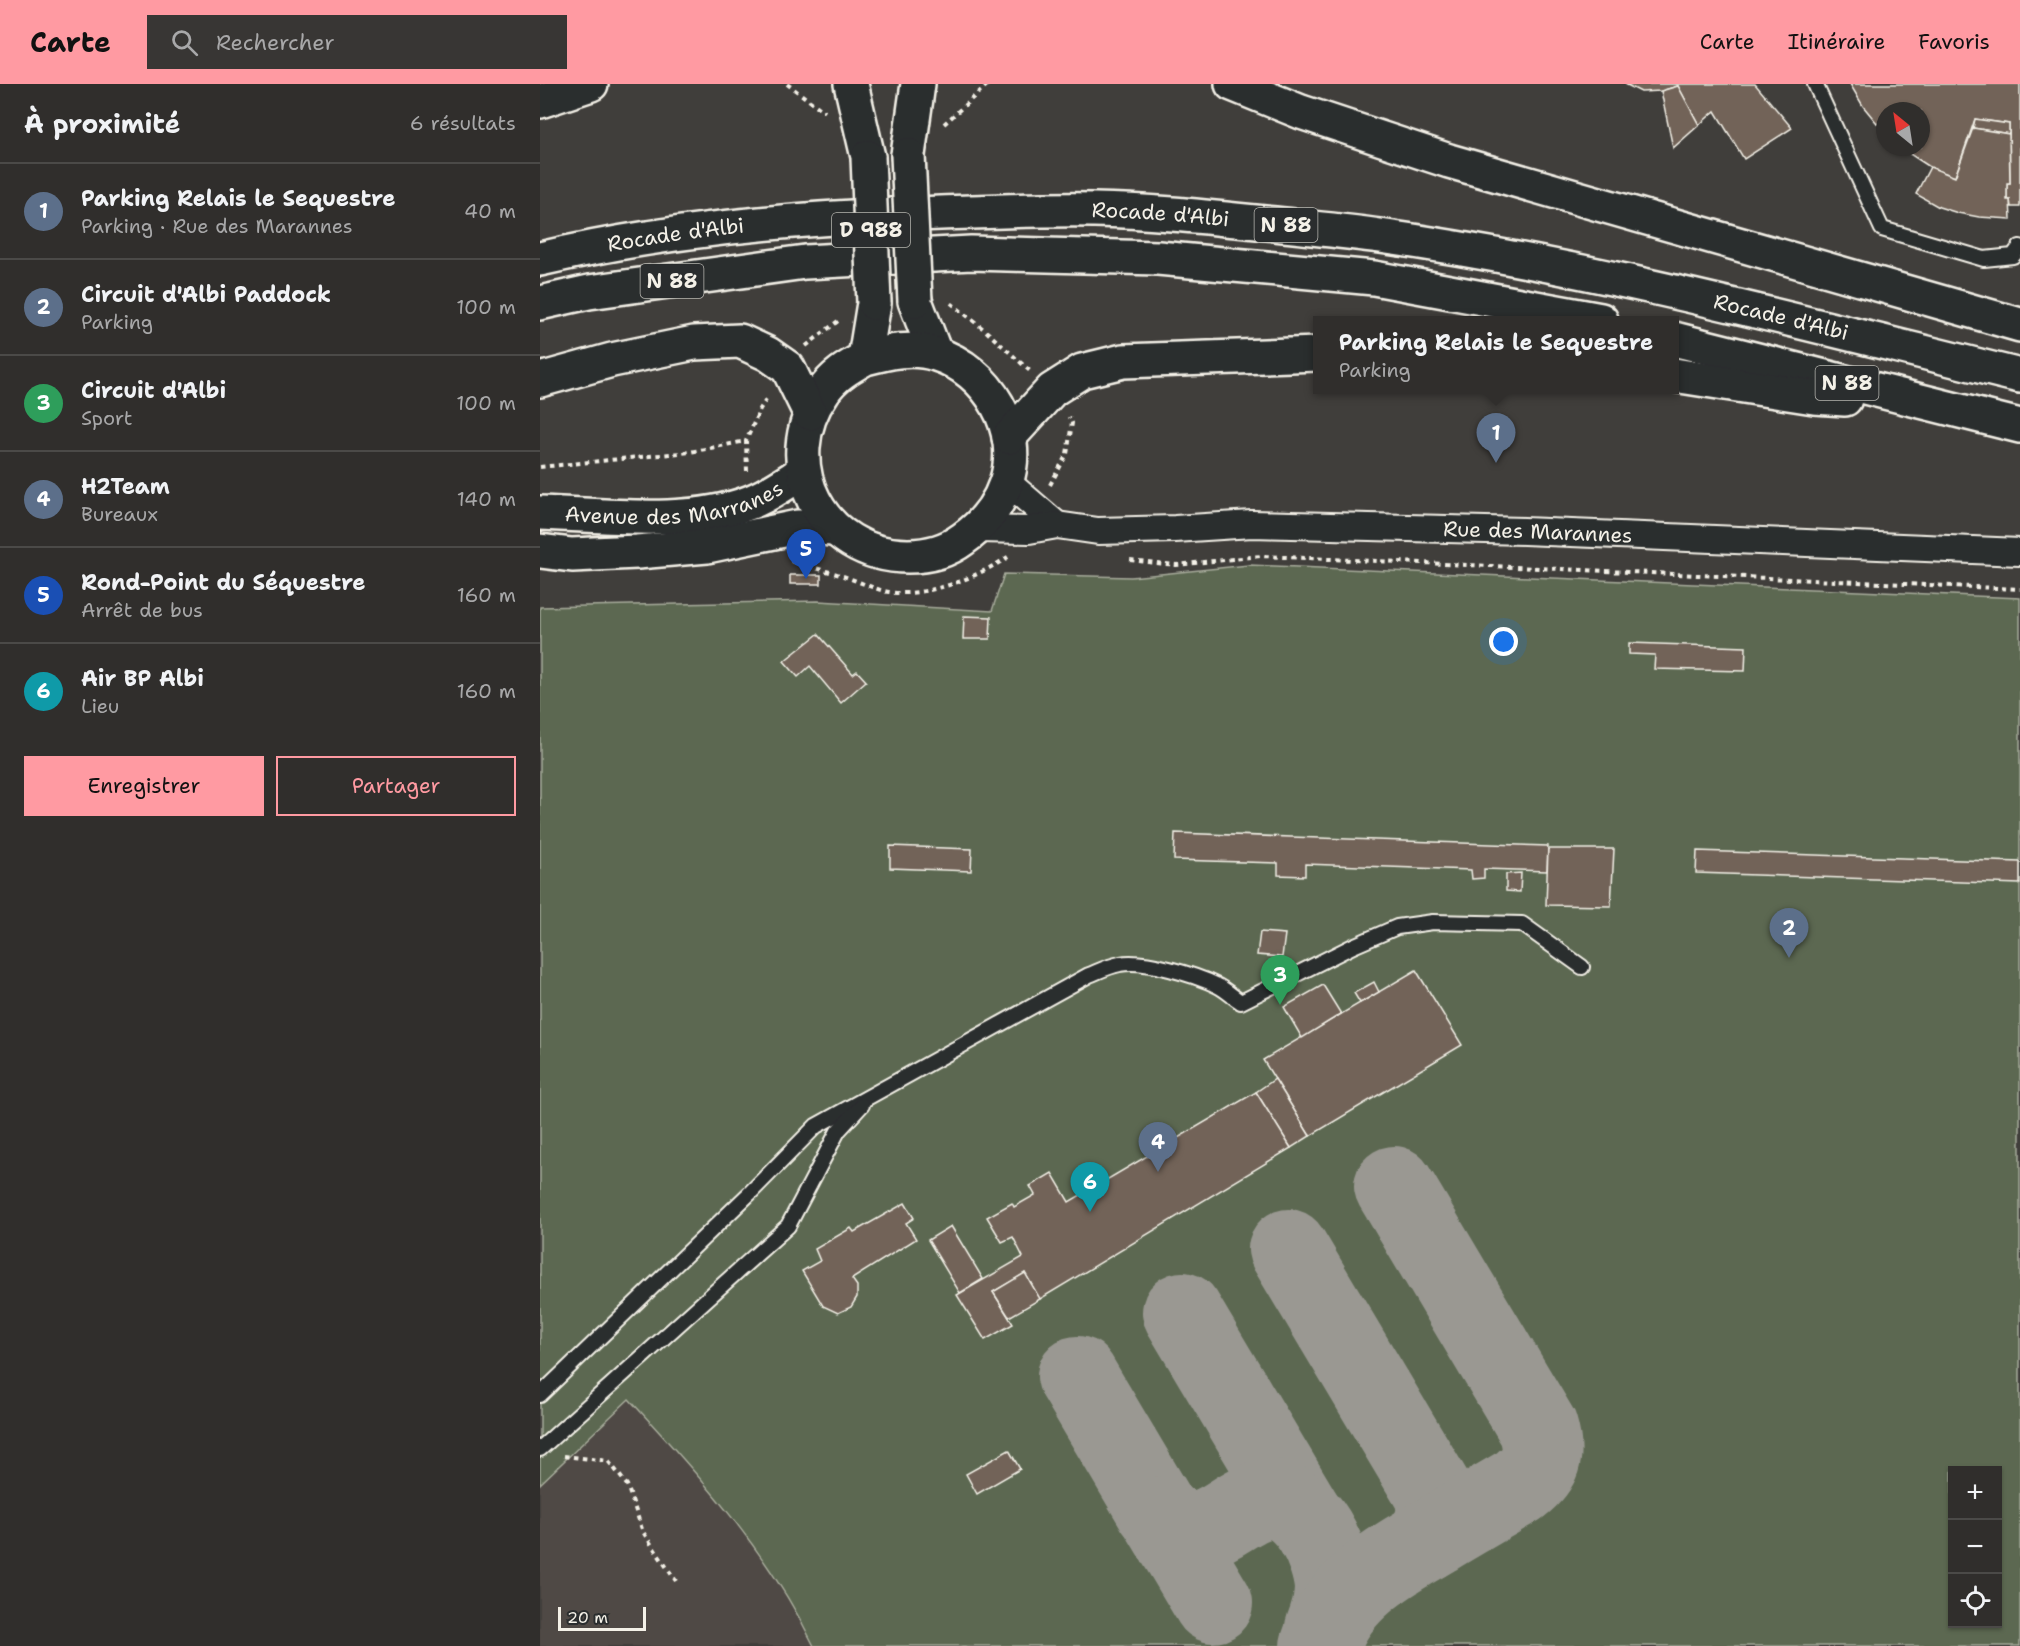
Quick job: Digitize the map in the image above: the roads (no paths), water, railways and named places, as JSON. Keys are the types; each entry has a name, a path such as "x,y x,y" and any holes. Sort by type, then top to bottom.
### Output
{"main road":[{"path":"540,101 591,84"},
{"name":"D 988","path":"851,84 868,157 874,303 865,358"},
{"name":"D 988","path":"918,84 908,155 930,300 935,353"},
{"path":"1232,84 1301,112 1449,161 2020,324"},
{"name":"Rocade d'Albi","path":"540,259 583,249 716,229 810,219 972,211 1085,210 1208,217 1378,235 1554,266 2020,376"},
{"name":"Rocade d'Albi","path":"540,303 589,292 805,262 971,253 1158,258 1374,278 1575,316"},
{"name":"N 88","path":"1679,340 2020,426"},
{"path":"540,380 612,360 694,343 740,342 768,354 788,368 810,413"},
{"path":"900,350 935,353 962,365 984,385 1001,409 1009,437 1011,459 1007,482 996,507 978,529 952,547 922,556 890,556 860,547 834,529 814,503 803,472 802,442 810,413 824,390 842,372 865,358 900,350"},
{"path":"1009,437 1052,390 1082,371 1123,361 1313,354"},
{"path":"1679,376 1814,397 1927,404"},
{"name":"Avenue des Marranes","path":"540,513 653,517 714,513 752,502 803,472"},
{"name":"Avenue des Marranes","path":"540,551 572,555 638,552 707,546 798,527 834,529"}],"street":[{"path":"1007,482 1034,519"},
{"name":"Rue des Marannes","path":"978,529 1034,519 1098,531 1252,524 1524,531 2020,552"}],"lane":[{"path":"1815,84 1882,229 1984,259 2013,256 2020,248"},
{"path":"540,1395 816,1126 1089,975 1121,963 1139,964 1189,975 1218,987 1241,1002 1375,936 1397,927 1433,922 1522,924 1582,967"},
{"path":"544,1445 788,1226 838,1131 872,1095"}],"place":[{"name":"Parking Relais le Sequestre","path":"1496,463"},
{"name":"Rond-Point du Séquestre","path":"806,579"},
{"name":"Circuit d'Albi Paddock","path":"1789,958"},
{"name":"Circuit d'Albi","path":"1280,1005"},
{"name":"H2Team","path":"1158,1172"},
{"name":"Air BP Albi","path":"1090,1212"}]}
